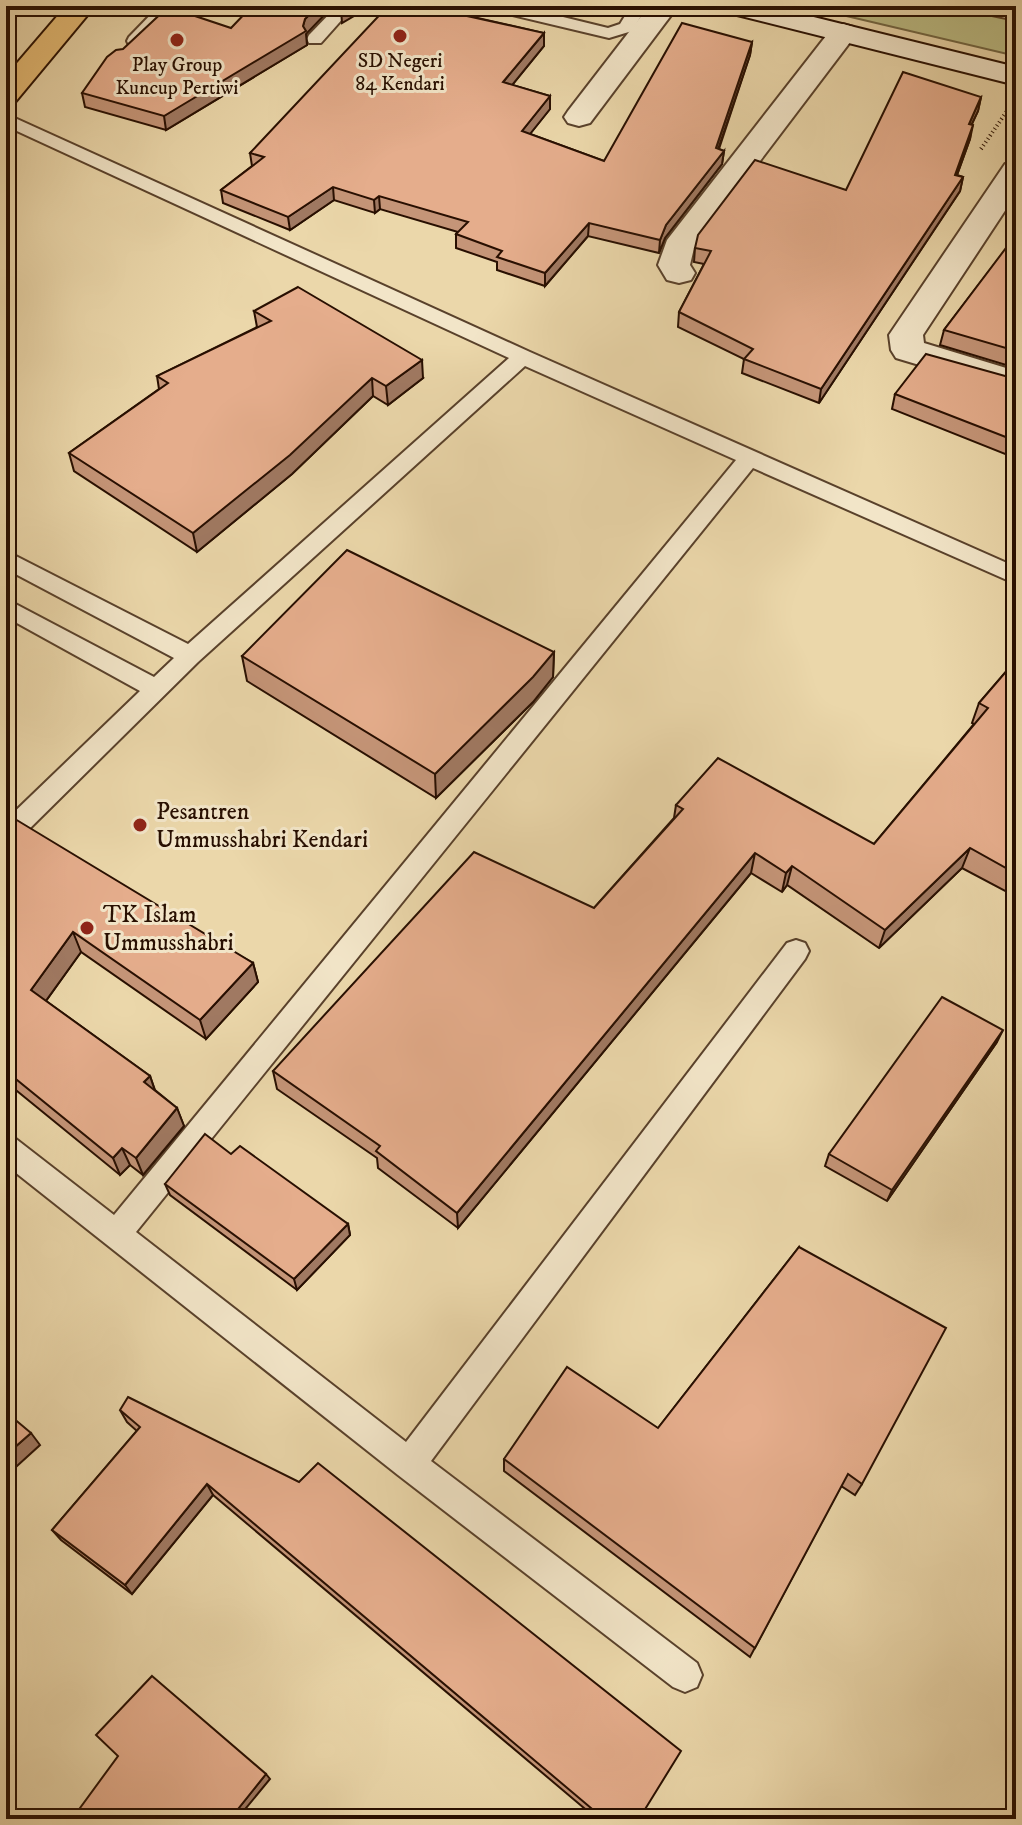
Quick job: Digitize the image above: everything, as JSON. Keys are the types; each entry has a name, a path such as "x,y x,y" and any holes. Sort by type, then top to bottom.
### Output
{"highway":[{"path":"6,95 81,6"}],"street":[{"path":"579,117 664,6"},
{"path":"748,7 1016,76"},
{"path":"679,273 674,265 678,247 843,33"},
{"path":"1016,171 906,335 908,350 1016,383"}],"lane":[{"path":"118,57 168,6"},
{"path":"315,39 346,6"},
{"path":"510,9 609,33 626,27 639,6"},
{"path":"974,6 1016,15"},
{"path":"6,119 523,357 1016,576"},
{"path":"6,836 190,656 523,357"},
{"path":"117,1234 750,457"},
{"path":"6,559 190,656"},
{"path":"6,607 157,689"},
{"path":"409,1464 796,951"},
{"path":"6,1148 409,1464 685,1675"}],"path":[{"path":"978,154 1008,108"}],"green space":[{"path":"804,6 1016,6 1016,56"}],"building":[{"path":"252,6 318,6 305,19 303,26 306,31 164,116 82,93 107,57 123,49 168,7 231,28"},
{"path":"388,6 436,6 435,9 544,33 503,82 550,96 522,131 604,161 682,23 752,42 716,148 724,151 666,225 660,240 589,223 545,273 497,257 502,251 456,234 468,222 379,196 374,200 333,187 288,217 221,190 264,157 250,153"},
{"path":"903,72 981,97 969,124 973,125 955,175 963,177 821,389 744,359 753,349 679,312 711,251 695,248 698,235 755,160 846,190"},
{"path":"1015,236 1016,351 944,330"},
{"path":"298,287 422,360 386,386 372,378 290,455 193,533 69,453 168,383 157,376 271,321 254,311"},
{"path":"926,354 1016,379 1016,441 895,394"},
{"path":"347,550 554,652 533,677 435,774 242,656"},
{"path":"1016,660 1015,873 970,848 885,930 792,866 786,873 755,853 457,1213 376,1151 380,1146 273,1071 474,852 594,908 683,809 676,805 718,758 874,844 988,708 979,703"},
{"path":"15,819 253,963 200,1020 73,932 31,990 150,1076 144,1082 177,1108 136,1158 122,1148 113,1158 6,1071 6,826"},
{"path":"942,997 1003,1030 892,1190 829,1154"},
{"path":"205,1134 231,1154 240,1146 348,1224 294,1279 165,1184"},
{"path":"799,1247 946,1328 862,1484 848,1474 755,1648 504,1459 567,1367 658,1428"},
{"path":"128,1397 299,1482 318,1463 681,1751 639,1819 604,1819 207,1484 125,1585 52,1530 140,1427 120,1410"},
{"path":"6,1412 31,1433 6,1455"},
{"path":"152,1676 266,1774 230,1819 72,1819 118,1756 96,1735"}],"place":[{"name":"SD Negeri 84 Kendari","path":"400,36"},
{"name":"Play Group Kuncup Pertiwi","path":"177,40"},
{"name":"Pesantren Ummusshabri Kendari","path":"140,825"},
{"name":"TK Islam Ummusshabri","path":"87,928"}]}
